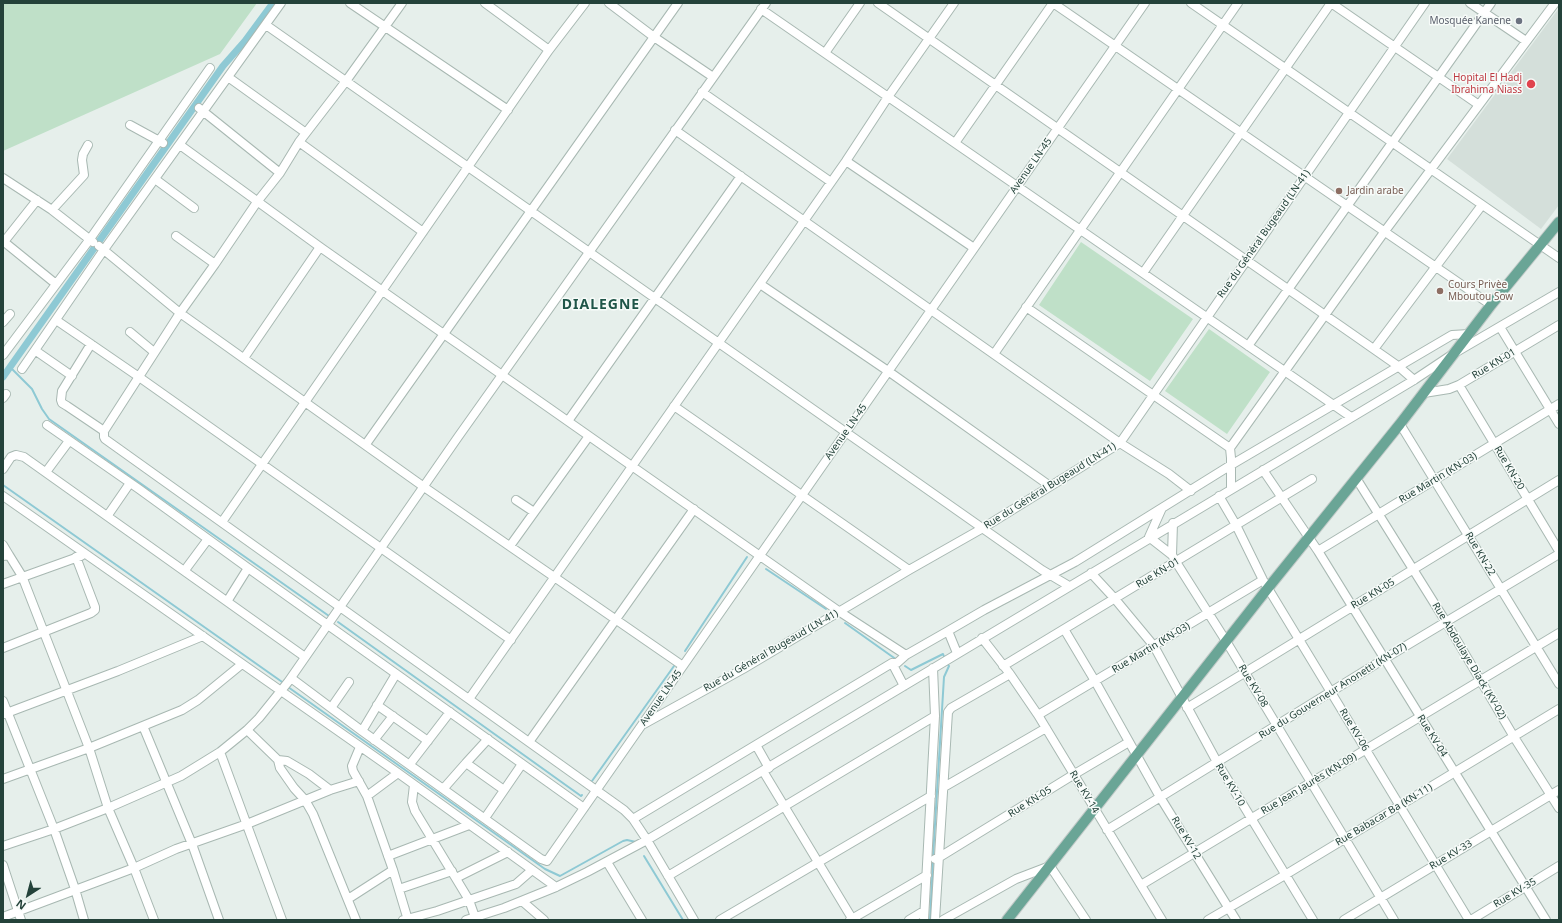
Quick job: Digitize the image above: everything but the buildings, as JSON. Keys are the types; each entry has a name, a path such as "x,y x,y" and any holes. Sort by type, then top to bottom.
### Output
{"main road":[{"path":"1007,920 1226,641 1265,584 1309,539 1400,424 1491,305 1541,246 1559,222"}],"street":[{"path":"3,355 56,284 96,245 155,179 201,110 228,77 281,3"},
{"path":"350,3 508,110"},
{"path":"402,3 346,81 299,142 280,173 257,202 180,313 154,352 140,377 104,430 105,439 624,810 633,819 647,840 694,920"},
{"path":"485,3 549,50"},
{"path":"222,522 549,50 585,3"},
{"path":"609,3 654,37 713,77"},
{"path":"366,444 678,3"},
{"path":"825,53 860,3"},
{"path":"878,3 1374,349 1398,366 1414,380"},
{"path":"468,699 719,343 954,3"},
{"path":"955,143 1053,3 1179,88 1491,305"},
{"name":"Avenue LN-45","path":"484,818 541,859 547,861 1145,3"},
{"path":"1191,3 1559,258"},
{"path":"994,354 1238,3"},
{"path":"1143,273 1331,3 1479,105"},
{"name":"Rue du Général Bugeaud (LN-41)","path":"642,725 840,612 909,570 983,528 1120,443 1425,3"},
{"path":"1470,3 1526,41"},
{"path":"1248,346 1491,3"},
{"path":"1231,489 1230,448 1385,231 1554,3"},
{"path":"3,846 54,829 167,783 220,752 247,730 290,680 502,375 763,6 825,53 1351,417"},
{"path":"266,25 1050,575 1069,586"},
{"path":"22,369 36,351 56,320 96,245 210,68"},
{"path":"228,77 306,133"},
{"path":"702,92 831,182"},
{"path":"201,110 280,173"},
{"path":"130,125 161,142"},
{"path":"675,130 1120,443 1169,474 1191,491"},
{"path":"299,142 424,232"},
{"path":"52,210 84,175 85,171 82,160 83,154 88,145"},
{"path":"176,148 257,202 840,612 906,655"},
{"path":"846,161 974,248"},
{"path":"568,421 741,176"},
{"path":"3,178 52,210 180,313 366,444 424,487 555,576 683,666"},
{"path":"155,179 194,208"},
{"path":"37,200 3,242 56,284"},
{"path":"1374,349 1482,205"},
{"path":"176,236 215,264"},
{"path":"244,358 320,247"},
{"path":"760,284 888,371 1050,486"},
{"path":"466,920 475,919 556,887 647,840 1092,573 1149,537 1414,380 1453,354 1558,295"},
{"path":"1026,307 1230,448"},
{"path":"3,322 10,314"},
{"path":"56,320 140,377 262,465 511,640"},
{"name":"Rue KN-01","path":"1424,393 1449,389 1459,385 1559,325"},
{"path":"1500,327 1559,424"},
{"path":"130,332 154,352"},
{"path":"633,819 892,664 897,663 906,655 1075,562 1191,491 1230,465 1398,366 1452,335 1469,334"},
{"path":"91,344 62,392 61,400 62,403 104,430"},
{"path":"36,351 72,376"},
{"name":"Rue KN-20","path":"1459,385 1559,550"},
{"name":"Rue Martin (KN-03)","path":"1318,551 1559,404"},
{"path":"674,406 909,570"},
{"name":"Rue KN-22","path":"1400,424 1559,684"},
{"path":"47,425 584,808"},
{"path":"510,546 589,436"},
{"path":"46,472 69,441"},
{"path":"3,469 12,457 21,455 228,600 306,657"},
{"name":"Rue KV-04","path":"1263,470 1318,551 1546,920"},
{"name":"Rue Abdoulaye Diack (KV-02)","path":"1356,478 1446,622 1480,681 1559,808"},
{"name":"Rue KN-01","path":"1003,666 1115,599 1174,559 1236,525 1312,479"},
{"name":"Rue KN-05","path":"1187,708 1559,480"},
{"path":"108,515 130,483"},
{"path":"3,496 242,664 282,690 556,887"},
{"name":"Rue KV-06","path":"1220,496 1265,584 1470,920"},
{"path":"516,500 534,512"},
{"path":"1149,537 1162,508"},
{"path":"529,742 694,509"},
{"path":"1173,523 1174,559"},
{"path":"1149,537 1174,559"},
{"path":"185,570 208,539"},
{"path":"3,545 6,556 22,576 89,748 108,808 134,868 154,920"},
{"path":"3,584 86,554"},
{"name":"Rue du Gouverneur Anonetti (KN-07)","path":"1107,830 1384,659 1559,554"},
{"path":"3,648 91,613 95,610 76,557"},
{"name":"Rue KV-08","path":"1174,559 1226,641 1394,920"},
{"path":"228,600 248,568"},
{"name":"Rue KV-10","path":"1092,573 1154,646 1217,762 1313,920"},
{"name":"Rue Martin (KN-03)","path":"1038,715 1208,613 1265,584"},
{"name":"Rue KV-12","path":"1064,629 1160,797 1236,920"},
{"path":"948,631 957,653"},
{"name":"Rue Jean Jaurès (KN-09)","path":"1141,885 1559,633"},
{"path":"5,714 203,636"},
{"name":"Rue KV-14","path":"982,638 1010,674 1038,715 1162,920"},
{"path":"3,779 89,748 190,706 242,664"},
{"path":"892,664 904,686"},
{"path":"933,668 935,716 931,796 934,839 933,859 935,920"},
{"path":"362,731 396,674"},
{"path":"924,920 926,875 933,859 934,839 944,788 948,712 951,708 1010,674"},
{"path":"290,680 444,788 484,818 522,764"},
{"path":"331,708 349,682"},
{"path":"3,701 5,714 54,829 84,920"},
{"path":"377,705 428,741"},
{"name":"Rue Babacar Ba (KN-11)","path":"1208,920 1400,806 1559,709"},
{"path":"410,764 450,712"},
{"path":"374,740 393,716"},
{"path":"668,876 935,716"},
{"path":"143,726 192,844 219,920"},
{"path":"944,788 1046,728"},
{"path":"247,730 278,760 280,768 294,788 305,800 313,814 356,920"},
{"path":"444,788 488,739"},
{"name":"Rue KN-05","path":"933,859 1129,742"},
{"path":"756,745 785,807 852,920 926,875"},
{"path":"360,747 352,766 353,771 360,781 367,796 399,889 406,920 516,884 532,870"},
{"path":"220,752 282,920"},
{"path":"278,760 287,761 309,774 330,790"},
{"path":"466,763 504,790"},
{"path":"367,796 398,773"},
{"path":"3,917 20,916 75,889 134,868 330,790 360,781"},
{"path":"414,785 412,798 414,807 431,840 454,874 469,900 475,919"},
{"name":"Rue KV-33","path":"1344,920 1559,790"},
{"path":"720,920 931,796"},
{"path":"388,856 469,825"},
{"path":"399,889 454,874 508,852"},
{"path":"607,862 642,920"},
{"path":"3,865 20,916"},
{"path":"944,920 1016,879 1050,866 1086,920"},
{"name":"Rue KV-35","path":"1470,920 1559,866"},
{"path":"348,899 392,870"},
{"path":"522,901 544,920"},
{"path":"909,920 924,911"}],"shaded area":[{"name":"Hopital El Hadj Ibrahima Niass","path":"1559,8 1559,205 1541,229 1447,159"}],"green space":[{"path":"3,3 257,3 220,54 3,151"},
{"path":"1081,242 1193,319 1150,381 1039,305"},
{"path":"1209,329 1270,372 1227,434 1165,391"}],"waterway":[{"path":"3,377 223,66 245,41 273,3"},
{"path":"10,367 32,389 49,419 329,616"},
{"path":"3,485 285,684"},
{"path":"685,651 747,557"},
{"path":"766,569 826,609"},
{"path":"338,622 581,796 582,795"},
{"path":"845,623 897,660"},
{"path":"905,666 911,670 943,654 945,659"},
{"path":"933,857 944,677 949,666 947,663"},
{"path":"592,781 674,666"},
{"path":"288,687 545,869 560,876 623,841 627,840 636,842"},
{"path":"644,856 683,920"},
{"path":"930,920 933,861"}],"place":[{"name":"Mosquée Kanene","path":"1519,21"},
{"name":"Hopital El Hadj Ibrahima Niass","path":"1531,84"},
{"name":"Jardin arabe","path":"1339,191"},
{"name":"Cours Privèe Mboutou Sow","path":"1440,291"}],"district":[{"name":"DIALEGNE","path":"601,305"}]}
